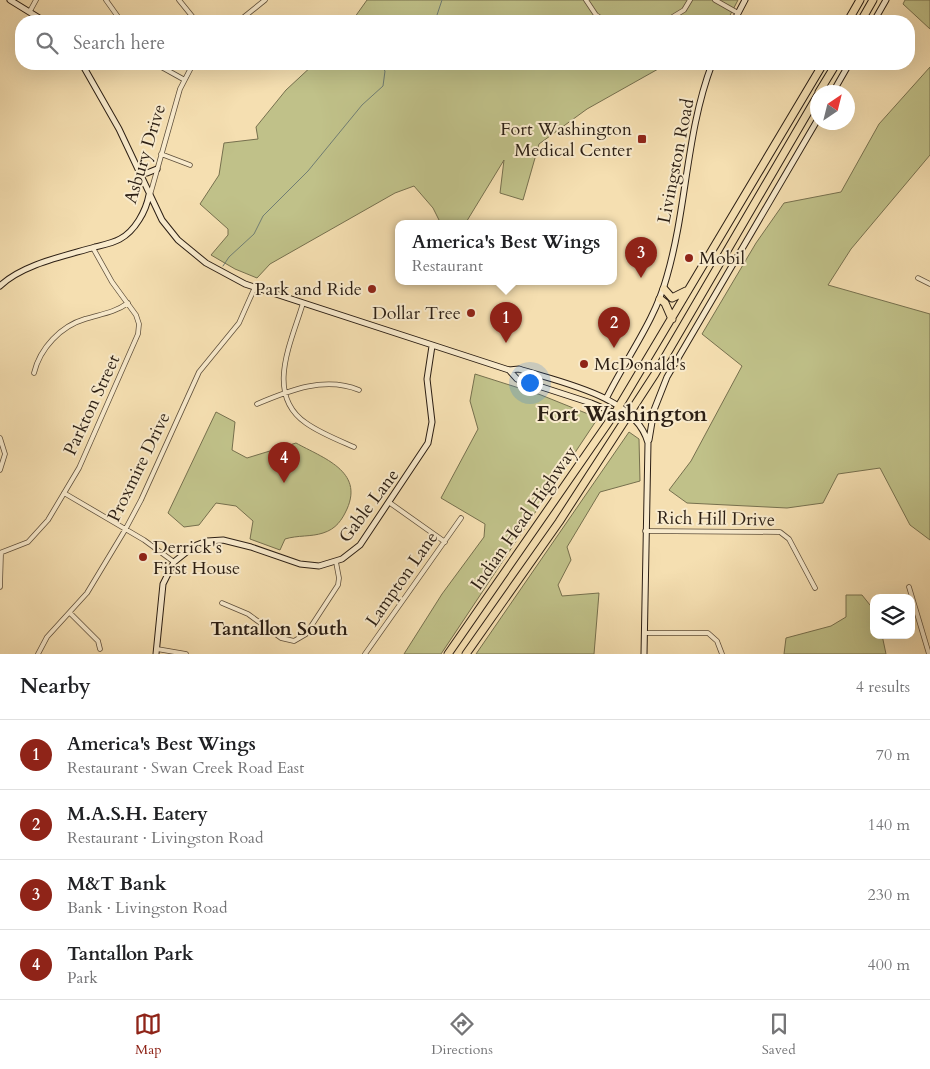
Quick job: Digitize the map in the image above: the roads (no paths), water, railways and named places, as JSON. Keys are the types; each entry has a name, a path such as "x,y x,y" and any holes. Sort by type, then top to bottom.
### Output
{"highway":[{"path":"851,15 860,0"},
{"path":"864,15 873,0"},
{"name":"Indian Head Highway","path":"448,654 617,410 820,70"},
{"name":"Indian Head Highway","path":"823,85 832,70"},
{"name":"Indian Head Highway","path":"466,654 559,522 655,374 810,108"},
{"path":"664,289 672,298 688,290"},
{"path":"660,299 667,306 672,319"}],"main road":[{"path":"10,0 36,15"},
{"path":"738,13 745,0"},
{"path":"877,15 886,0"},
{"path":"86,70 107,106 166,226 190,250 220,272 255,287 432,346 509,370 519,369 606,399 617,410"},
{"name":"Livingston Road","path":"606,399 664,289 678,227 700,102 710,70"},
{"path":"837,85 846,70"},
{"path":"644,654 648,443 654,410 667,377 812,130"},
{"path":"139,171 147,173 157,169"},
{"name":"Asbury Drive","path":"0,286 13,276 27,270 121,239 129,231 147,204 150,195"},
{"name":"Gable Lane","path":"157,651 163,584 174,562 194,546 216,540 241,543 305,565 325,565 336,562 351,554 360,545 422,455 431,436 432,416 427,379 432,346"},
{"path":"509,370 517,380 628,415 641,425 648,443"}],"street":[{"path":"30,11 36,0"},
{"path":"106,0 117,15"},
{"path":"180,0 191,15"},
{"path":"246,15 264,0"},
{"path":"586,0 596,15"},
{"path":"676,15 684,10 690,0"},
{"path":"715,0 738,13"},
{"path":"167,70 183,79"},
{"name":"Asbury Drive","path":"150,195 183,79 189,70"},
{"path":"161,154 190,165"},
{"name":"Parkton Street","path":"0,553 22,546 43,527 91,442 136,343 139,324 93,248"},
{"path":"918,278 930,284"},
{"name":"Proxmire Drive","path":"38,654 47,638 70,614 86,593 125,530 141,500 199,372 238,323 255,287"},
{"path":"34,373 44,350 64,329 82,320 110,314 128,303"},
{"path":"303,303 283,370 284,393 294,410 306,423 354,447"},
{"path":"257,404 284,393 326,384 359,390"},
{"path":"0,438 5,454 0,470"},
{"path":"64,492 144,540 174,562"},
{"path":"390,503 445,542"},
{"name":"Lampton Lane","path":"365,654 461,518"},
{"name":"Rich Hill Drive","path":"645,531 780,532 789,539 815,588"},
{"path":"0,553 0,587"},
{"path":"222,603 248,614 281,638 289,641 298,640 306,634 338,586 340,578 336,562"},
{"path":"909,587 929,654"},
{"path":"70,614 98,641 100,649"},
{"path":"644,632 708,634 717,641 722,654"},
{"path":"157,651 186,654"}],"waterway":[{"path":"437,15 442,0"},
{"path":"223,266 229,257 254,234 263,216 308,171 362,105 383,86 384,70"}],"place":[{"name":"Fort Washington Medical Center","path":"642,139"},
{"name":"Mobil","path":"689,258"},
{"name":"M&T Bank","path":"641,278"},
{"name":"Park and Ride","path":"372,289"},
{"name":"Dollar Tree","path":"471,313"},
{"name":"America's Best Wings","path":"506,343"},
{"name":"M.A.S.H. Eatery","path":"614,348"},
{"name":"McDonald's","path":"584,364"},
{"name":"Tantallon Park","path":"284,483"},
{"name":"Derrick's First House","path":"143,557"}],"district":[{"name":"Fort Washington","path":"622,414"},
{"name":"Tantallon South","path":"279,629"}]}
